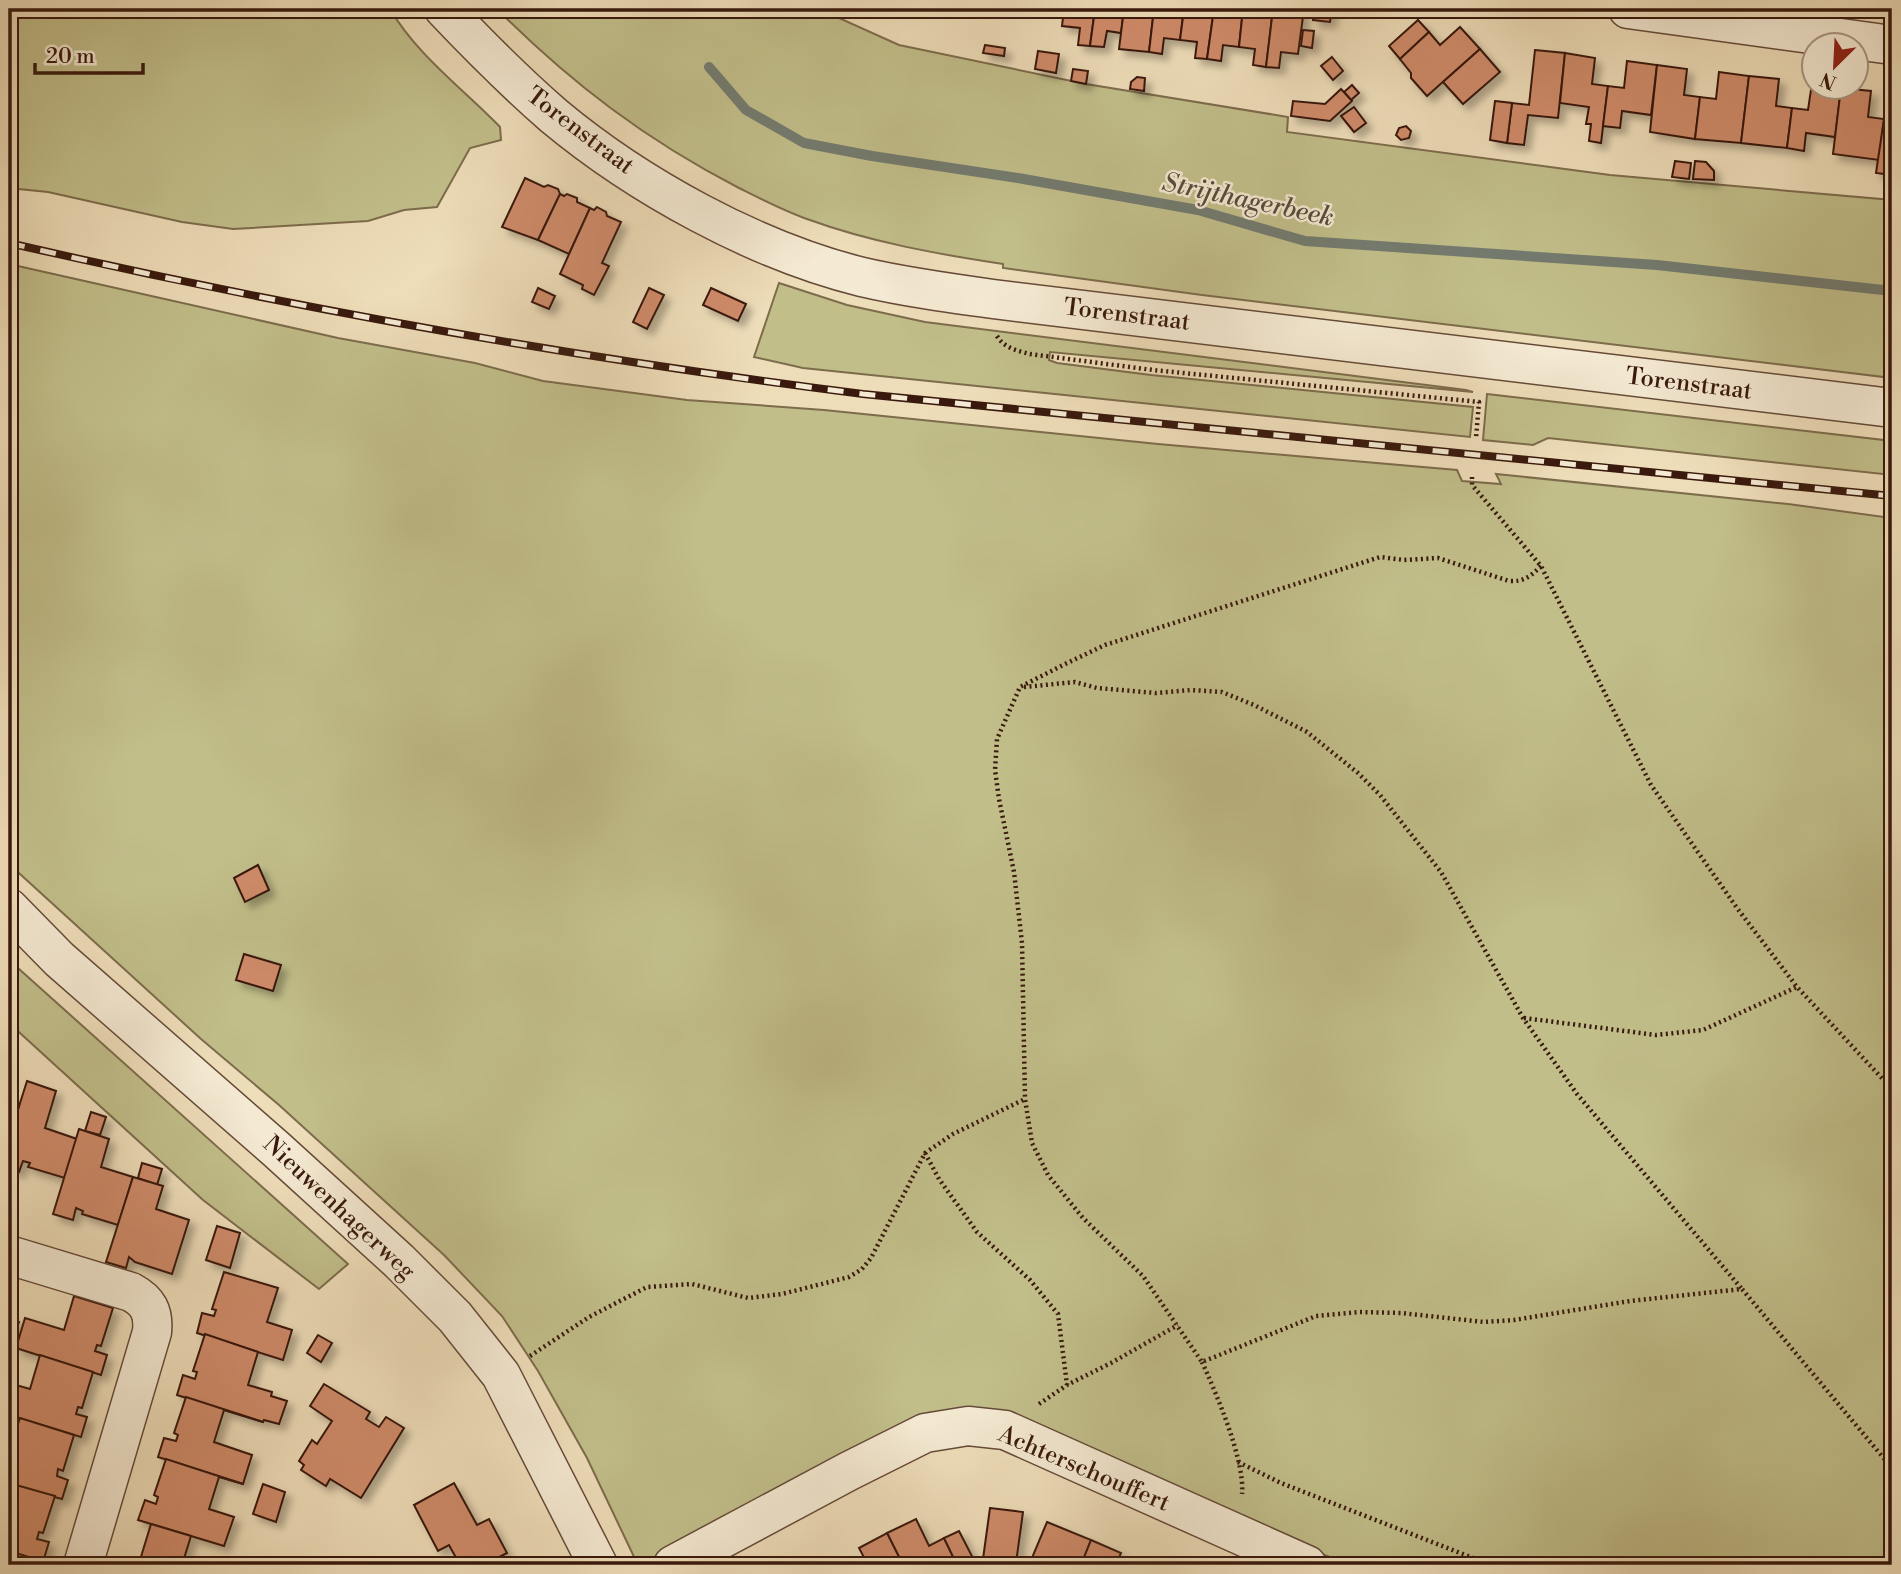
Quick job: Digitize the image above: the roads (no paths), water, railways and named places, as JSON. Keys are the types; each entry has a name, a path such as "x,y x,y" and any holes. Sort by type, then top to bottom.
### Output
{"street":[{"name":"Torenstraat","path":"444,9 510,76 556,117 653,185 756,241 860,276 922,290 1892,408"},
{"path":"1628,9 1892,46"},
{"name":"Nieuwenhagerweg","path":"9,908 60,959 398,1261 455,1317 501,1375 598,1565"},
{"path":"9,1255 131,1292 149,1307 153,1320 152,1332 83,1565"},
{"name":"Achterschouffert","path":"673,1565 925,1433 968,1426 1004,1430 1235,1534 1270,1558 1307,1565"}],"waterway":[{"name":"Strijthagerbeek","path":"709,67 746,110 804,143 1198,210 1305,241 1657,265 1892,291"}],"railway":[{"path":"9,243 327,310 541,348 755,380 863,394 1892,496"}]}
